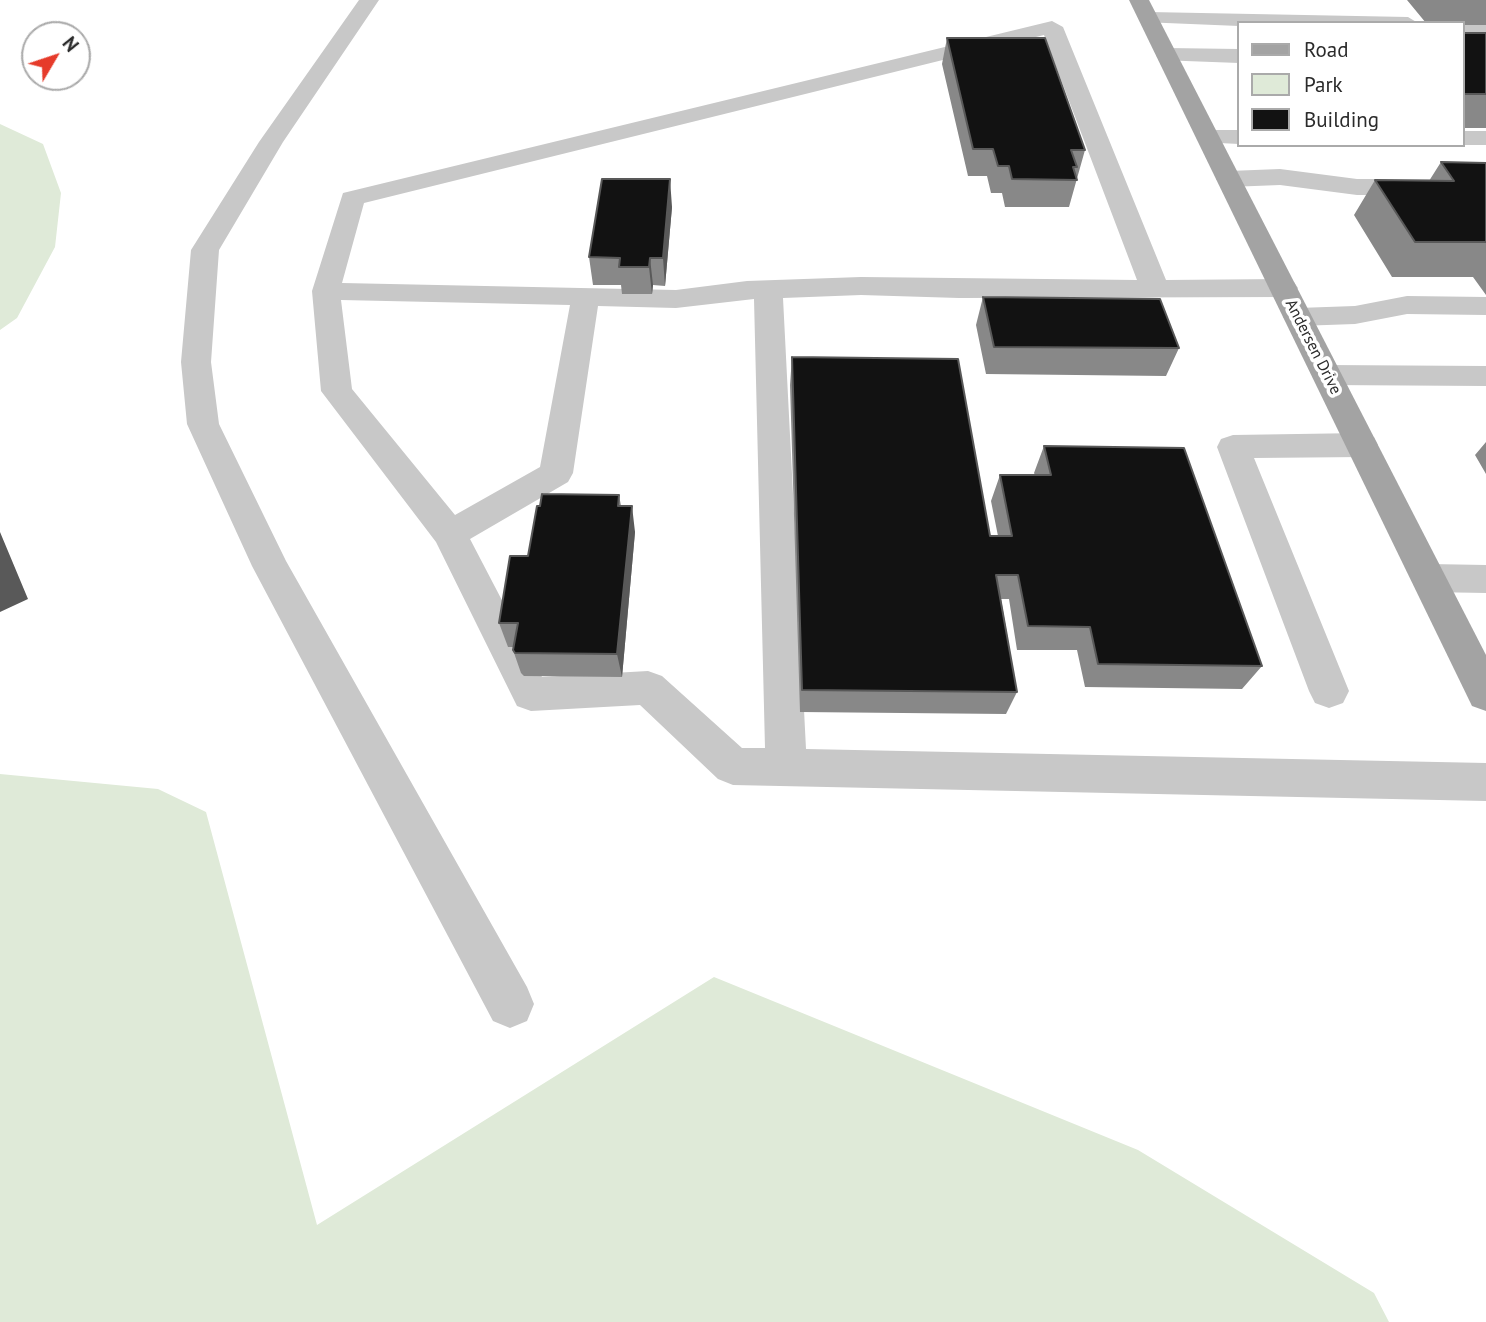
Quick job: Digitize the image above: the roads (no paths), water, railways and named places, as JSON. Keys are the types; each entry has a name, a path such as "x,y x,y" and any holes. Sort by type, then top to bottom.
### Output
{"main road":[{"name":"Andersen Drive","path":"1144,9 1429,579 1482,678"}],"lane":[{"path":"369,0 271,142 205,250 196,362 203,424 270,566 510,1004"},
{"path":"1235,0 1247,19"},
{"path":"1385,0 1405,21"},
{"path":"1144,9 1247,19 1353,21"},
{"path":"1155,289 1052,27 352,198 326,291 337,391 450,534 531,694 648,688 733,766 1486,782"},
{"path":"1465,31 1486,31"},
{"path":"1167,55 1238,56"},
{"path":"1208,137 1238,137"},
{"path":"1465,138 1486,138"},
{"path":"1229,179 1280,177 1357,187 1486,187"},
{"path":"326,291 676,299 768,289 861,286 1284,288"},
{"path":"768,289 786,767"},
{"path":"450,534 556,473 585,299"},
{"path":"1298,317 1355,315 1407,305 1486,306"},
{"path":"1327,375 1486,376"},
{"path":"1329,691 1233,447 1362,445"},
{"path":"1429,579 1486,579"}]}
